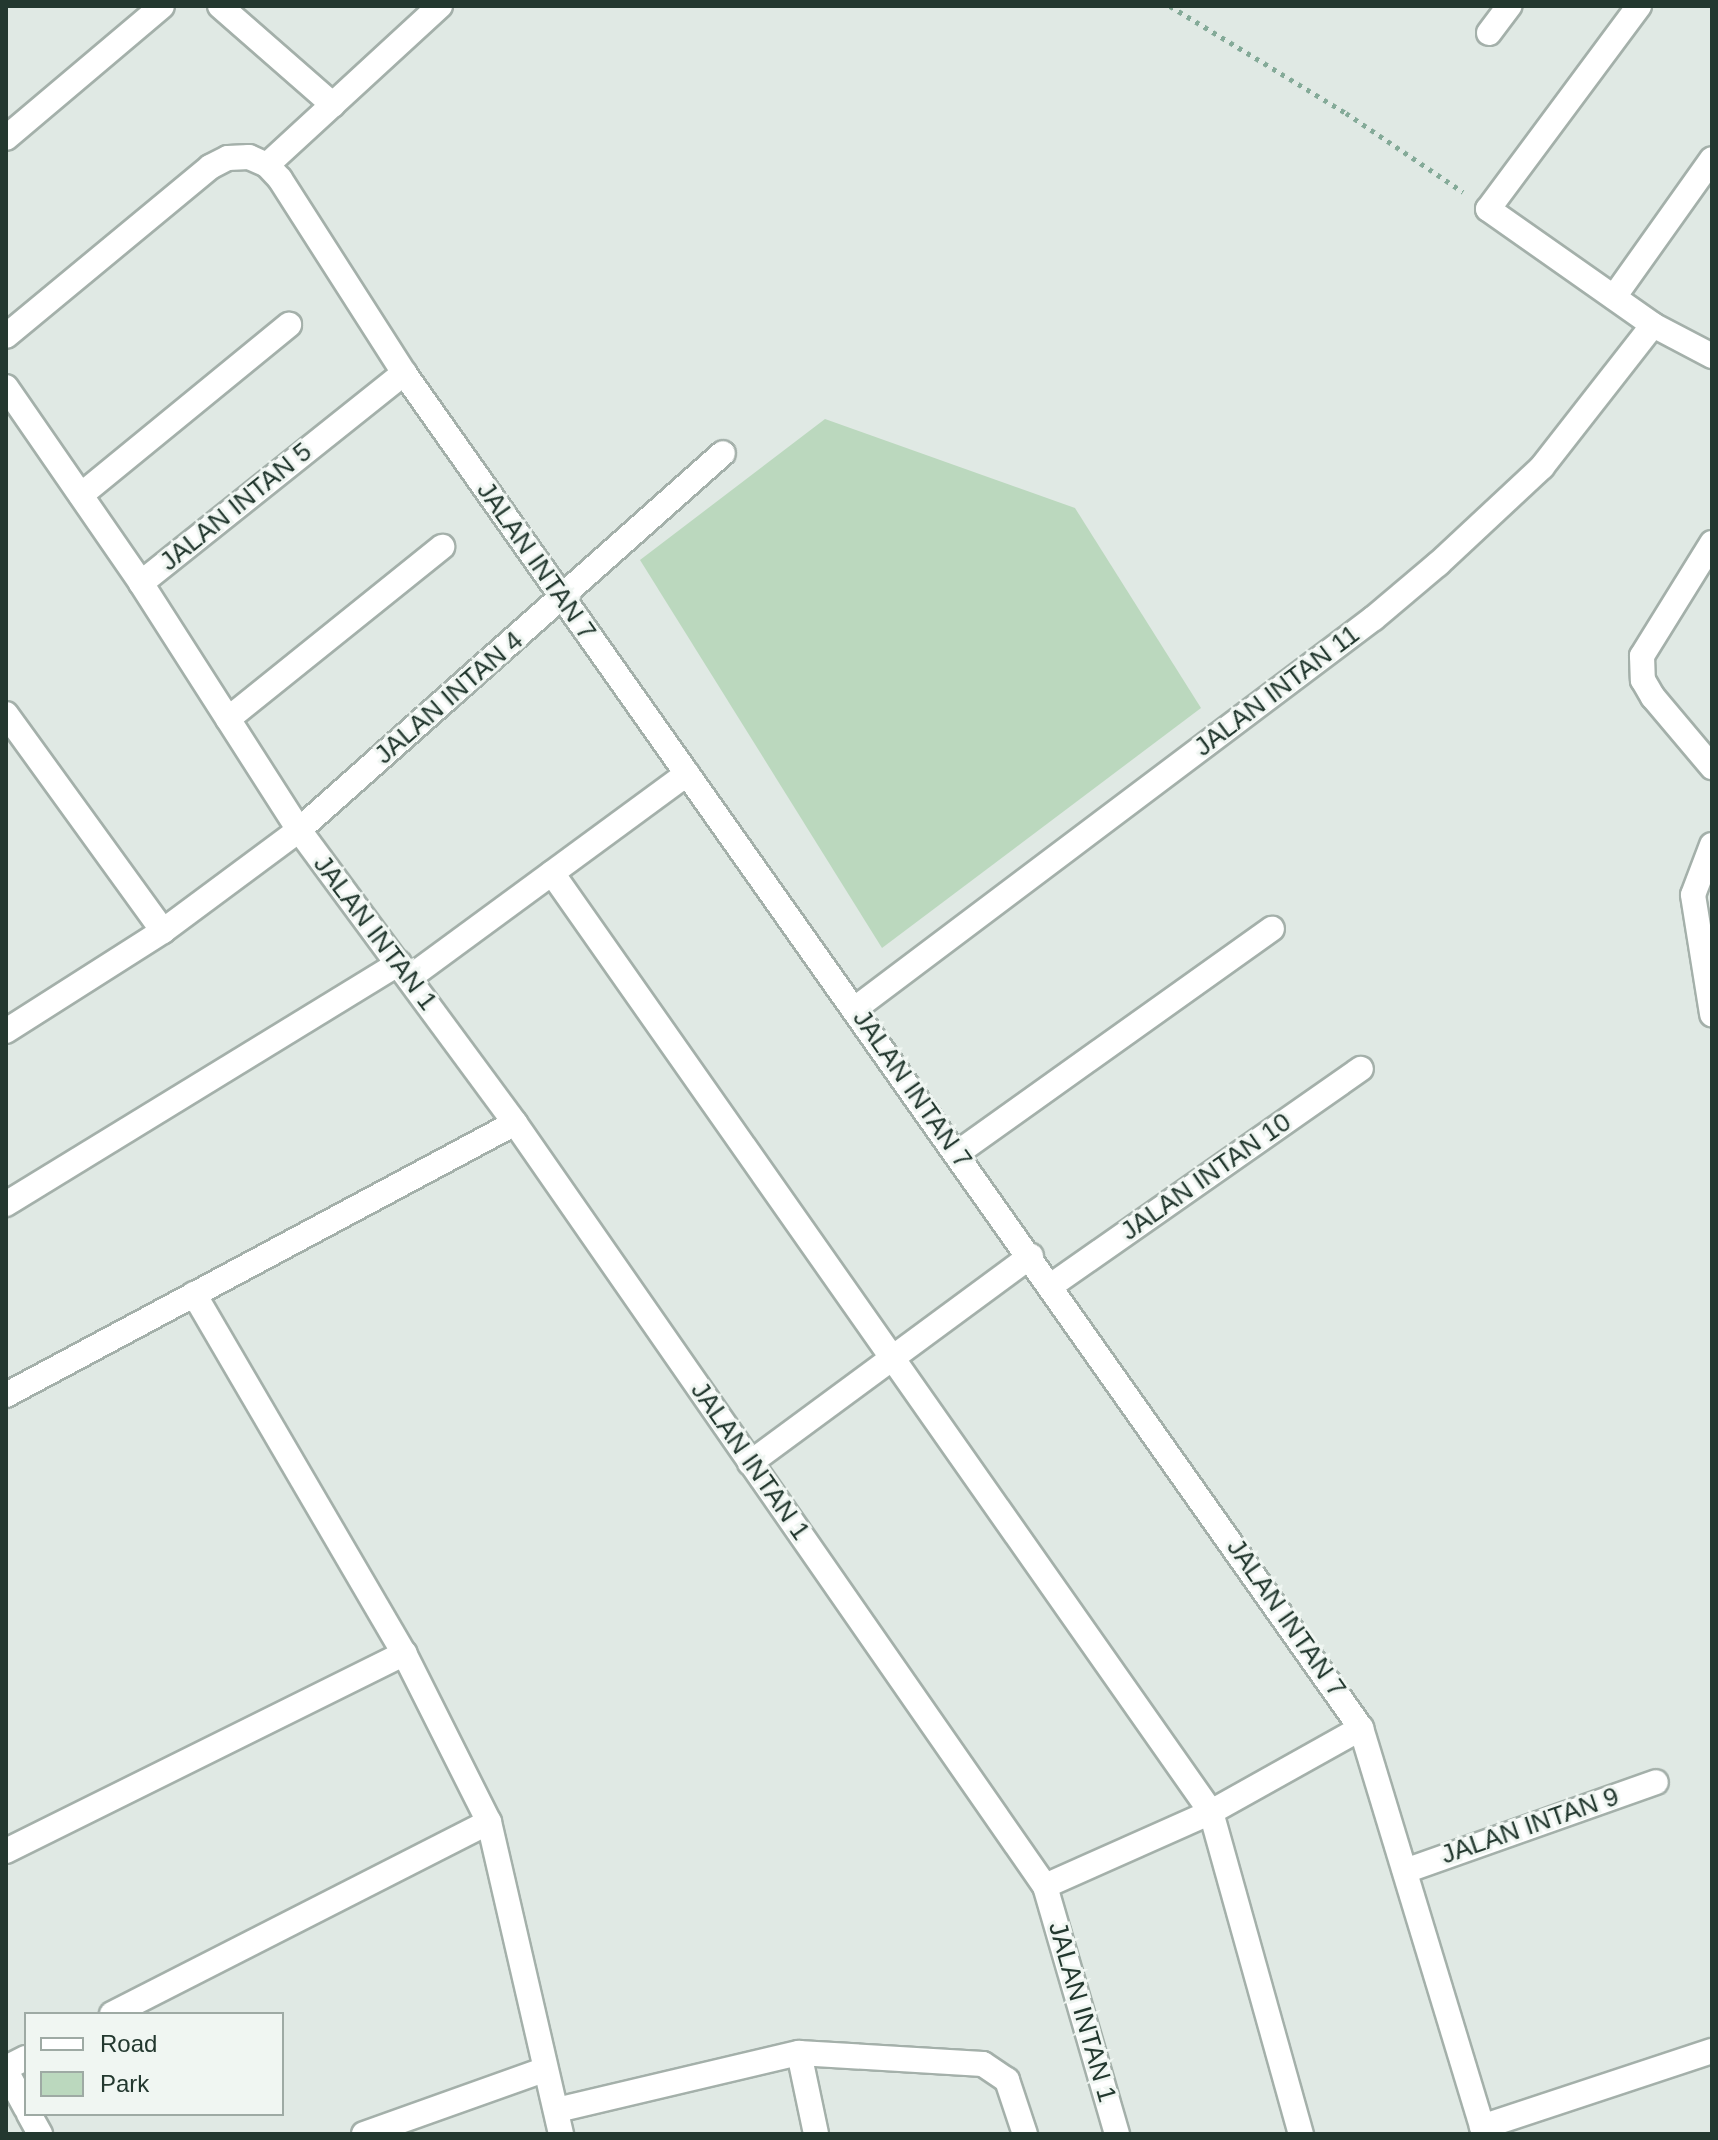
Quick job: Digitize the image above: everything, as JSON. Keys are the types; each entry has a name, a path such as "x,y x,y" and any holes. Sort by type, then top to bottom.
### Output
{"street":[{"path":"6,138 162,6"},
{"path":"220,6 333,105"},
{"path":"6,336 196,178 228,158 249,157 267,165 440,6"},
{"path":"1489,33 1509,6"},
{"path":"1639,6 1488,209 1653,325 1712,356"},
{"path":"1614,297 1712,159"},
{"name":"JALAN INTAN 7","path":"267,165 404,373 1052,1285 1361,1728 1483,2130"},
{"path":"81,495 289,325"},
{"name":"JALAN INTAN 11","path":"856,1008 1374,618 1438,564 1542,467 1653,325"},
{"name":"JALAN INTAN 5","path":"6,387 141,583 404,373"},
{"name":"JALAN INTAN 4","path":"6,1031 163,931 299,830 723,453"},
{"path":"1712,543 1642,656 1643,680 1653,697 1712,767"},
{"path":"228,719 442,547"},
{"name":"JALAN INTAN 1","path":"141,583 299,830 515,1123 1045,1886 1117,2134"},
{"path":"6,714 163,931"},
{"path":"6,1204 404,970 552,873 687,774"},
{"path":"1712,845 1693,895 1712,1014"},
{"path":"552,873 1211,1812 1301,2134"},
{"path":"956,1154 1272,929"},
{"name":"JALAN INTAN 10","path":"1052,1285 1361,1069"},
{"path":"6,1395 515,1123"},
{"path":"750,1463 896,1359 1031,1256"},
{"path":"194,1294 404,1653 489,1822 544,2070 559,2122 799,2053 983,2064 1007,2080 1025,2134"},
{"path":"6,1851 404,1653"},
{"path":"1045,1886 1211,1812 1361,1728"},
{"name":"JALAN INTAN 9","path":"1405,1871 1656,1782"},
{"path":"116,2012 489,1822"},
{"path":"1483,2130 1712,2051"},
{"path":"799,2053 816,2134"},
{"path":"24,2059 6,2070 24,2104"},
{"path":"364,2134 544,2070"},
{"path":"30,2116 40,2134"}],"path":[{"path":"1170,6 1346,113 1488,209"}],"green space":[{"path":"825,419 1075,508 1201,708 882,948 640,560"}]}
